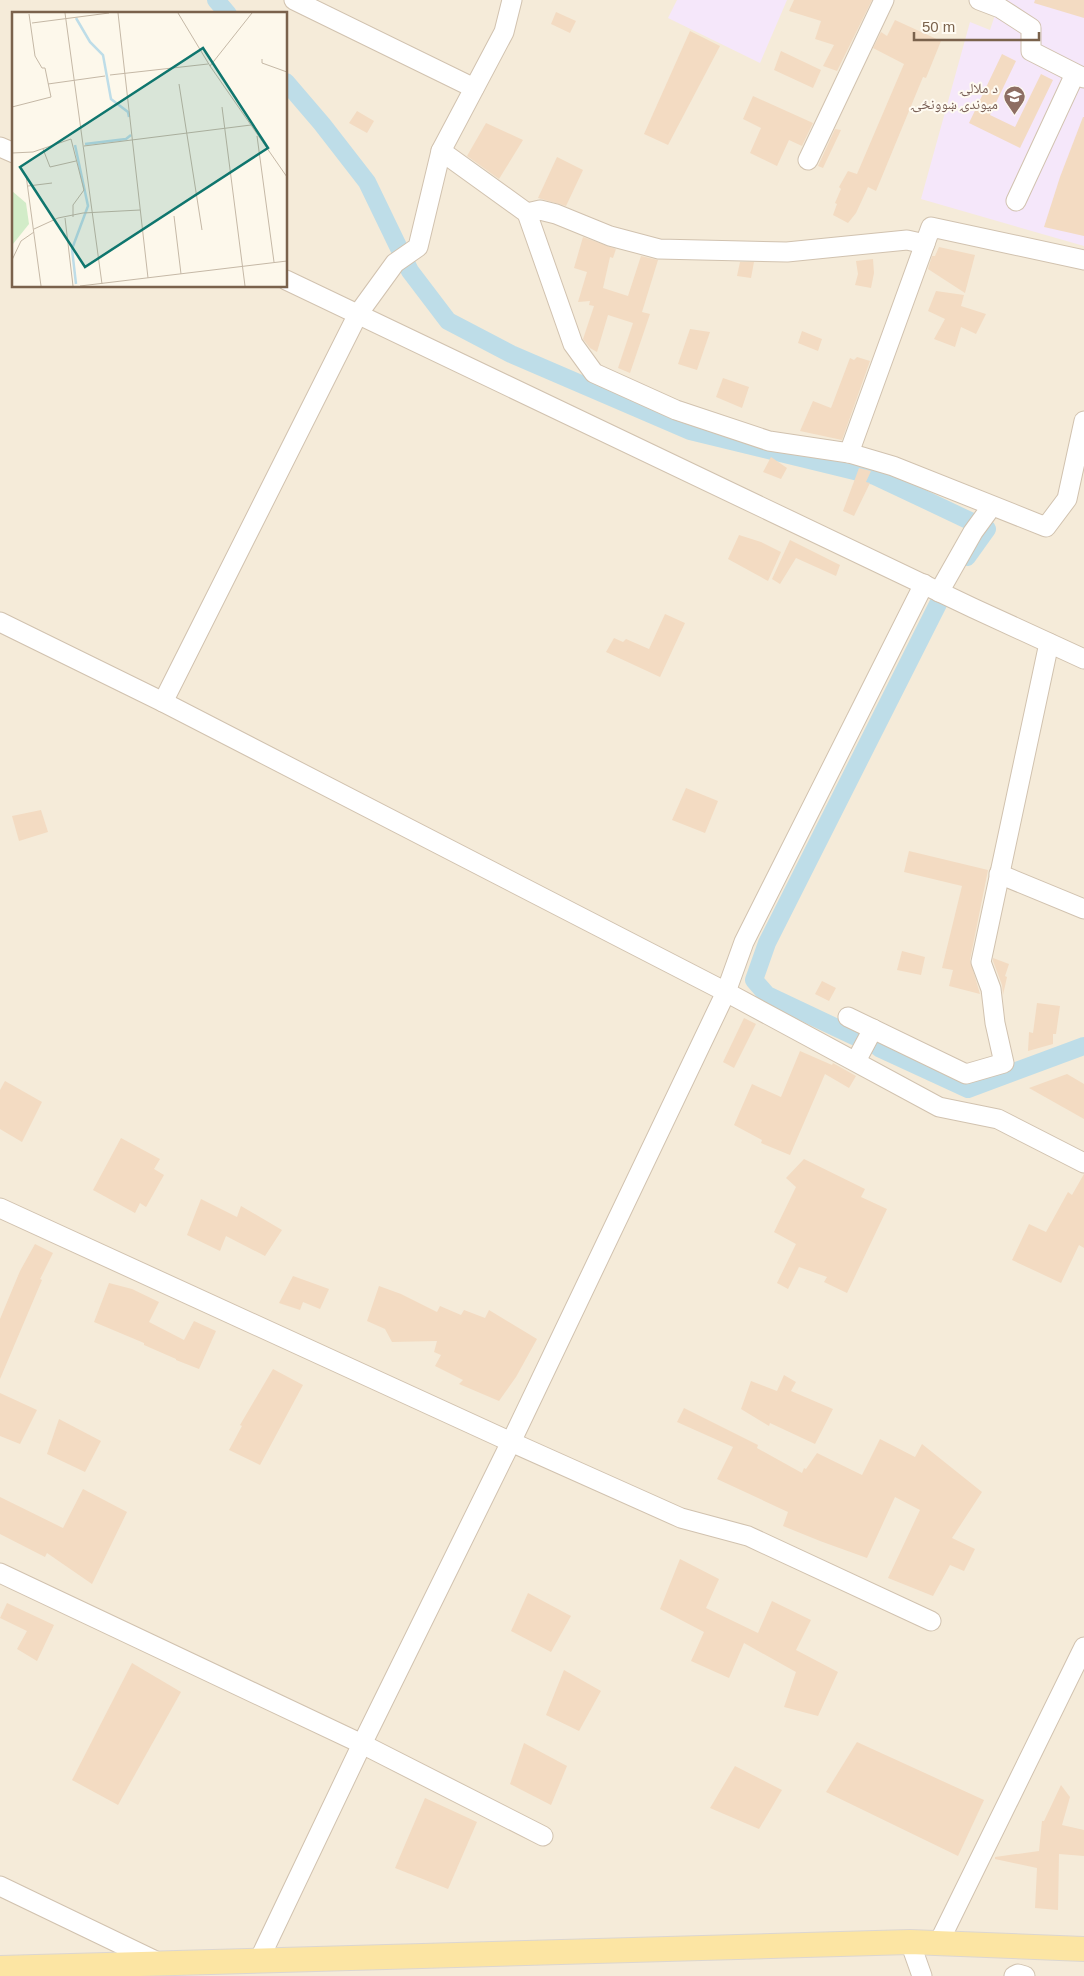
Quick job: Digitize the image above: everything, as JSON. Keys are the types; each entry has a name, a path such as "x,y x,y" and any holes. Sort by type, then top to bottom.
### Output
{"main road":[{"path":"0,1968 910,1942 1084,1949"}],"street":[{"path":"294,0 474,88"},
{"path":"162,702 358,314 395,263 418,248 441,151 504,32 512,0"},
{"path":"808,160 884,0"},
{"path":"984,2 1000,8 1031,28 1031,51 1080,76 1016,201"},
{"path":"0,147 12,152"},
{"path":"441,151 527,213 573,344 594,373 676,410 769,441 849,453 892,466 988,511 1046,527 1075,501 1084,421"},
{"path":"527,213 540,210 556,214 610,236 659,248 787,252 907,240 925,244"},
{"path":"849,453 931,227 1084,260"},
{"path":"288,281 931,588 1084,659"},
{"path":"259,1960 362,1744 511,1442 726,992 744,942 931,588 988,511"},
{"path":"0,622 162,702 726,992 939,1107 998,1119 1084,1163"},
{"path":"848,1017 966,1074 1004,1063 995,1023 991,989 982,962 1049,643"},
{"path":"1000,874 1084,910"},
{"path":"856,1061 873,1029"},
{"path":"0,1208 681,1518 748,1536 930,1620"},
{"path":"0,1573 362,1744 543,1836"},
{"path":"939,1942 1084,1648"},
{"path":"0,1886 160,1963"},
{"path":"910,1942 922,1976"},
{"path":"1014,1976 1018,1974 1025,1976"}],"shaded area":[{"path":"0,0 1084,0 1084,1976 0,1976"},
{"path":"677,0 787,0 760,63 668,18"},
{"name":"د ملالۍ میوندۍ ښوونځۍ","path":"1000,0 1084,0 1084,246 921,199 970,22 990,30"}],"building":[{"path":"794,0 872,0 837,71 823,66 834,45 815,39 821,21 789,11"},
{"path":"1035,0 1084,0 1084,18 1034,3"},
{"path":"556,12 576,21 570,33 551,24"},
{"path":"895,20 941,41 926,78 923,77 876,191 868,187 856,213 848,223 833,215 837,204 835,203 841,189 839,187 848,171 857,174 904,64 873,48 881,32 887,36"},
{"path":"690,31 720,46 668,145 644,134"},
{"path":"781,51 821,70 813,88 774,70"},
{"path":"1002,54 1016,61 990,115 1015,127 1041,74 1053,80 1020,148 969,123"},
{"path":"753,96 813,123 802,146 789,140 777,166 750,153 761,128 743,119"},
{"path":"357,111 374,121 367,133 349,123"},
{"path":"1083,117 1084,236 1044,227 1060,177"},
{"path":"486,123 523,140 499,179 467,156"},
{"path":"835,129 841,130 823,168 818,166"},
{"path":"557,157 583,170 566,206 538,198"},
{"path":"583,237 616,249 613,258 610,257 603,288 628,296 641,256 658,260 642,312 650,314 630,373 618,368 633,323 608,315 597,352 590,348 583,339 594,306 589,305 590,301 578,302 587,272 574,268"},
{"path":"939,247 975,255 965,293 928,269 932,256 935,256"},
{"path":"873,259 874,273 871,288 855,285 858,274 856,261"},
{"path":"740,262 754,262 751,278 737,276"},
{"path":"936,291 964,295 961,306 986,314 976,334 961,327 955,347 934,339 945,319 928,311"},
{"path":"690,329 710,332 697,370 678,364"},
{"path":"802,331 822,339 818,351 798,343"},
{"path":"857,357 870,361 842,440 800,431 813,401 831,408 850,358 854,360"},
{"path":"723,378 749,387 742,408 716,397"},
{"path":"771,457 787,468 781,479 763,472"},
{"path":"859,468 871,471 866,482 870,483 854,516 843,511"},
{"path":"739,535 761,542 781,552 768,581 728,559"},
{"path":"790,540 840,565 836,576 796,558 780,584 772,579"},
{"path":"665,614 685,623 660,677 606,652 614,638 623,642 626,639 649,649"},
{"path":"686,788 718,801 705,833 672,820"},
{"path":"41,810 48,832 19,841 12,816"},
{"path":"909,851 988,870 970,960 980,994 949,986 953,970 942,968 962,886 904,872"},
{"path":"902,951 925,957 921,975 897,970"},
{"path":"993,958 1009,964 1005,976 1007,977 1003,995 1002,985"},
{"path":"822,981 836,988 829,1001 815,994"},
{"path":"1037,1003 1060,1006 1056,1034 1053,1034 1053,1044 1028,1051 1029,1032 1033,1033"},
{"path":"744,1018 756,1024 734,1068 723,1062"},
{"path":"800,1051 832,1065 833,1063 856,1076 849,1088 825,1074 790,1155 761,1143 762,1140 734,1125 752,1084 781,1097"},
{"path":"1067,1074 1084,1084 1084,1119 1029,1088"},
{"path":"5,1081 42,1102 22,1142 0,1129 0,1090"},
{"path":"121,1138 160,1159 154,1169 164,1175 146,1207 140,1203 135,1213 93,1190"},
{"path":"804,1159 865,1189 861,1197 887,1209 847,1293 824,1282 827,1277 799,1267 788,1289 777,1283 796,1244 774,1232 796,1187 786,1178"},
{"path":"1084,1174 1084,1248 1079,1245 1061,1283 1012,1260 1029,1224 1046,1232 1068,1192 1072,1195"},
{"path":"201,1199 237,1217 241,1206 282,1230 265,1256 226,1236 220,1251 187,1235"},
{"path":"35,1244 53,1253 40,1279 42,1280 0,1379 0,1319 20,1271"},
{"path":"293,1276 329,1289 320,1309 303,1302 300,1310 279,1303"},
{"path":"109,1283 132,1289 159,1302 149,1322 184,1340 194,1321 216,1331 199,1369 94,1322"},
{"path":"379,1286 401,1294 437,1312 440,1306 461,1315 464,1310 485,1318 489,1310 537,1339 516,1377 499,1401 459,1384 463,1380 435,1366 441,1355 434,1352 437,1341 392,1342 385,1329 367,1321"},
{"path":"273,1369 303,1385 260,1465 229,1450 242,1426 240,1425"},
{"path":"784,1375 796,1382 791,1391 833,1409 815,1444 770,1423 769,1426 741,1409 751,1381 777,1391"},
{"path":"0,1393 37,1410 20,1444 0,1436"},
{"path":"684,1408 758,1445 757,1448 802,1473 817,1453 862,1475 880,1439 915,1457 922,1444 982,1492 952,1538 975,1549 964,1571 950,1565 933,1596 888,1578 920,1510 895,1497 867,1558 783,1526 788,1512 717,1479 733,1447 677,1422"},
{"path":"59,1419 101,1441 85,1472 47,1454"},
{"path":"83,1489 127,1512 92,1584 47,1553 45,1557 0,1534 0,1497 63,1528"},
{"path":"680,1559 719,1579 706,1608 758,1633 772,1601 811,1620 796,1650 838,1672 818,1716 784,1707 796,1672 744,1643 729,1678 691,1661 704,1632 660,1609"},
{"path":"528,1593 571,1616 551,1652 511,1631"},
{"path":"7,1603 54,1625 37,1661 17,1649 27,1631 0,1618"},
{"path":"132,1663 181,1692 118,1805 72,1780"},
{"path":"564,1670 601,1691 579,1731 546,1715"},
{"path":"857,1742 984,1800 958,1856 826,1792"},
{"path":"524,1743 567,1766 551,1805 510,1784"},
{"path":"735,1766 782,1790 759,1829 710,1808"},
{"path":"1061,1785 1070,1797 1062,1825 1084,1830 1084,1856 1059,1854 1058,1910 1035,1908 1037,1868 995,1859 995,1857 1039,1851 1042,1821 1044,1821"},
{"path":"425,1798 477,1822 448,1889 395,1868"}],"waterway":[{"path":"216,0 226,12"},
{"path":"288,84 367,182 410,271 448,321 511,354 690,431 875,476 987,529 967,557"},
{"path":"854,1036 767,995 754,980 767,943 938,604"},
{"path":"879,1048 968,1089 1084,1046"}],"place":[{"name":"د ملالۍ میوندۍ ښوونځۍ","path":"1014,115"}]}
